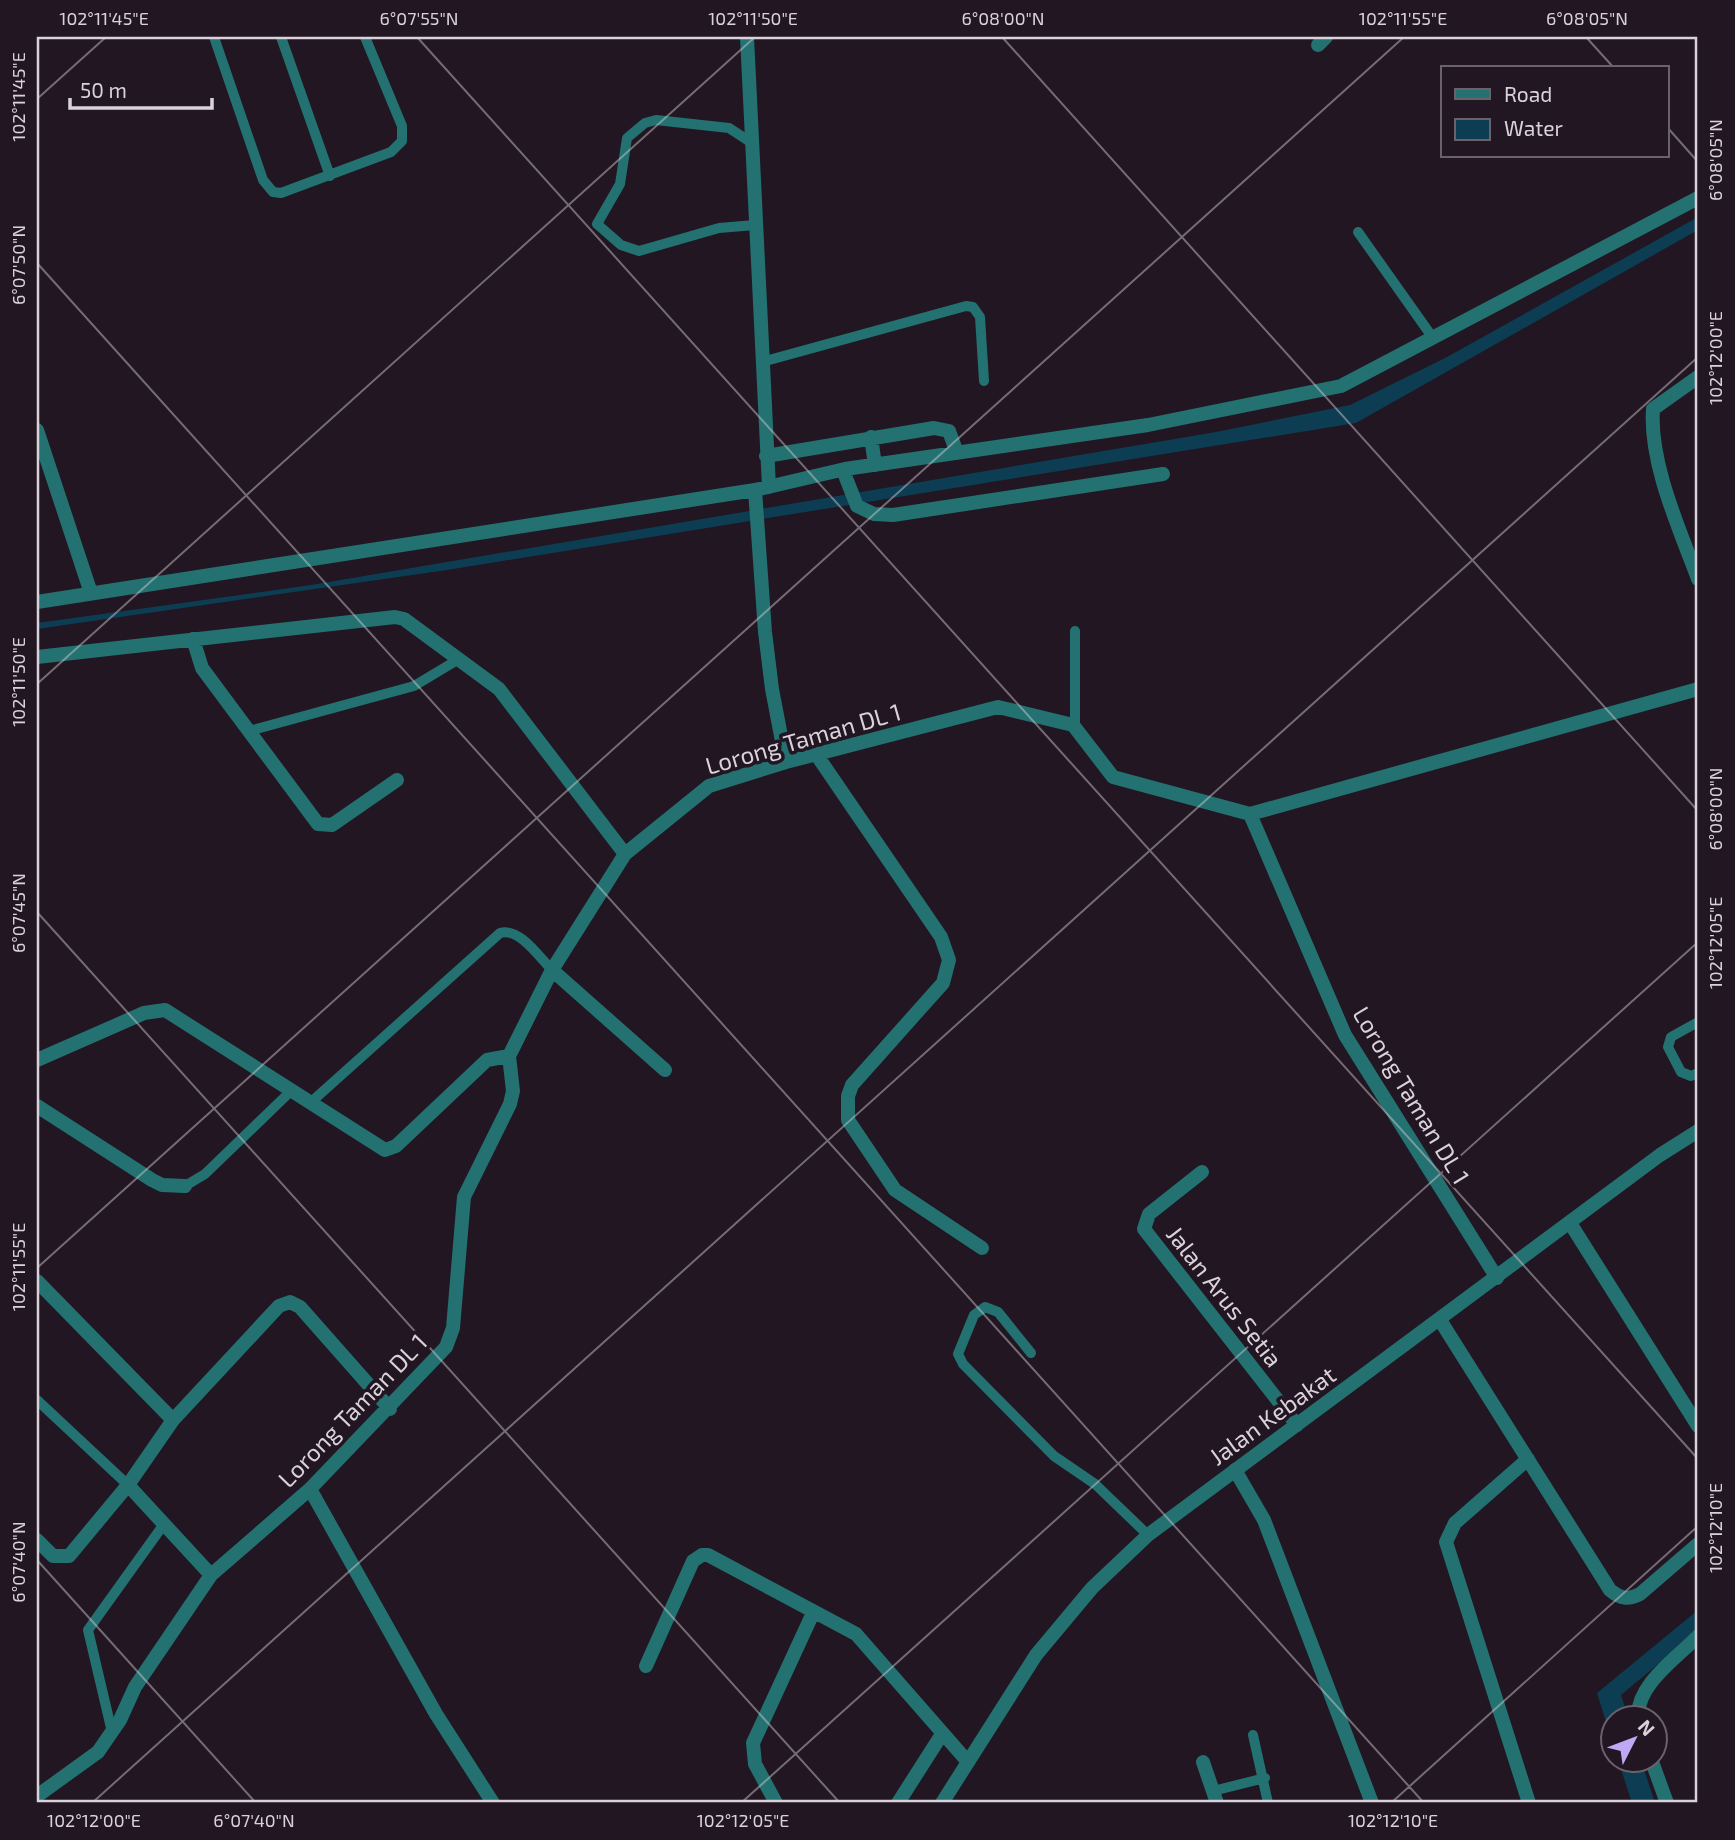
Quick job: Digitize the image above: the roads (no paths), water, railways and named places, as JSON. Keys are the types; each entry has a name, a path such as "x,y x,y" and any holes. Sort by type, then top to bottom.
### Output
{"street":[{"path":"747,37 766,456 760,493 758,538 772,689 786,762"},
{"path":"37,601 760,493 875,465 1148,425 1338,387 1698,198"},
{"path":"1698,377 1653,409 1652,424 1667,496 1698,579"},
{"path":"766,456 871,437 942,428 954,438 957,453"},
{"path":"37,430 91,593"},
{"path":"871,437 875,465"},
{"path":"846,473 857,506 874,514 893,515 1163,474"},
{"path":"37,657 399,617 500,691 625,854"},
{"path":"192,639 202,668 318,824 332,825 397,780"},
{"path":"1075,727 1113,777 1250,814 1698,689"},
{"name":"Lorong Taman DL 1","path":"37,1796 80,1768 98,1752 112,1732 135,1688 211,1575 310,1489 390,1409 449,1341 464,1197 510,1104 513,1091 509,1056 552,970 625,854 706,787 786,762 994,708 1075,727"},
{"path":"816,754 941,937 948,960 943,983 852,1085 848,1096 848,1120 897,1193 982,1248"},
{"name":"Lorong Taman DL 1","path":"1250,814 1345,1034 1497,1278"},
{"path":"552,970 665,1070"},
{"path":"37,1060 144,1013 165,1010 380,1148 391,1149 487,1060 509,1056"},
{"path":"37,1106 152,1180 162,1185 185,1186"},
{"name":"Jalan Kebakat","path":"942,1803 1036,1655 1092,1588 1148,1535 1660,1155 1698,1131"},
{"name":"Jalan Arus Setia","path":"1202,1172 1149,1214 1144,1229 1297,1425"},
{"path":"1570,1223 1698,1426"},
{"path":"37,1281 173,1420"},
{"path":"37,1540 53,1556 69,1556 128,1485 173,1420 279,1306 290,1302 300,1307 390,1409"},
{"path":"1440,1320 1610,1590 1619,1597 1630,1599 1640,1594 1698,1544"},
{"path":"1526,1802 1446,1542 1455,1523 1528,1459"},
{"path":"1235,1470 1264,1520 1372,1803"},
{"path":"128,1485 211,1575"},
{"path":"310,1489 436,1714 493,1803"},
{"path":"646,1665 693,1561 702,1555 859,1636 968,1762"},
{"path":"776,1803 755,1764 753,1742 813,1613"},
{"path":"1639,1703 1648,1686 1698,1636"},
{"path":"898,1803 942,1734"},
{"path":"1203,1762 1215,1797"},
{"path":"1656,1773 1667,1803"}],"lane":[{"path":"214,37 267,187 273,192 289,192 391,152 402,141 402,126 365,37"},
{"path":"281,37 330,176"},
{"path":"752,143 729,128 656,120 645,123 627,138 620,184 597,224 621,245 639,251 719,228 755,225"},
{"path":"1358,232 1433,338"},
{"path":"762,362 966,306 973,307 980,317 984,381"},
{"path":"1075,631 1075,727"},
{"path":"249,731 414,686 459,659"},
{"path":"310,1103 500,933 507,931 516,935 552,970"},
{"path":"1698,1022 1671,1037 1668,1047 1681,1072 1691,1076 1698,1073"},
{"path":"185,1186 205,1174 291,1091"},
{"path":"1031,1353 998,1312 985,1307 974,1315 958,1354 963,1364 1054,1456 1095,1484 1148,1535"},
{"path":"37,1400 128,1485"},
{"path":"112,1732 88,1630 164,1524"},
{"path":"1253,1735 1265,1778 1268,1803"},
{"path":"1215,1797 1265,1778"}],"water":[{"path":"1698,217 1698,230 1356,423 447,570 37,629 37,623 311,585 1216,432 1350,405 1447,357"},
{"path":"1698,1610 1698,1631 1621,1695 1624,1703 1600,1703 1597,1693"},
{"path":"1622,1773 1645,1773 1655,1803 1632,1803"}]}
